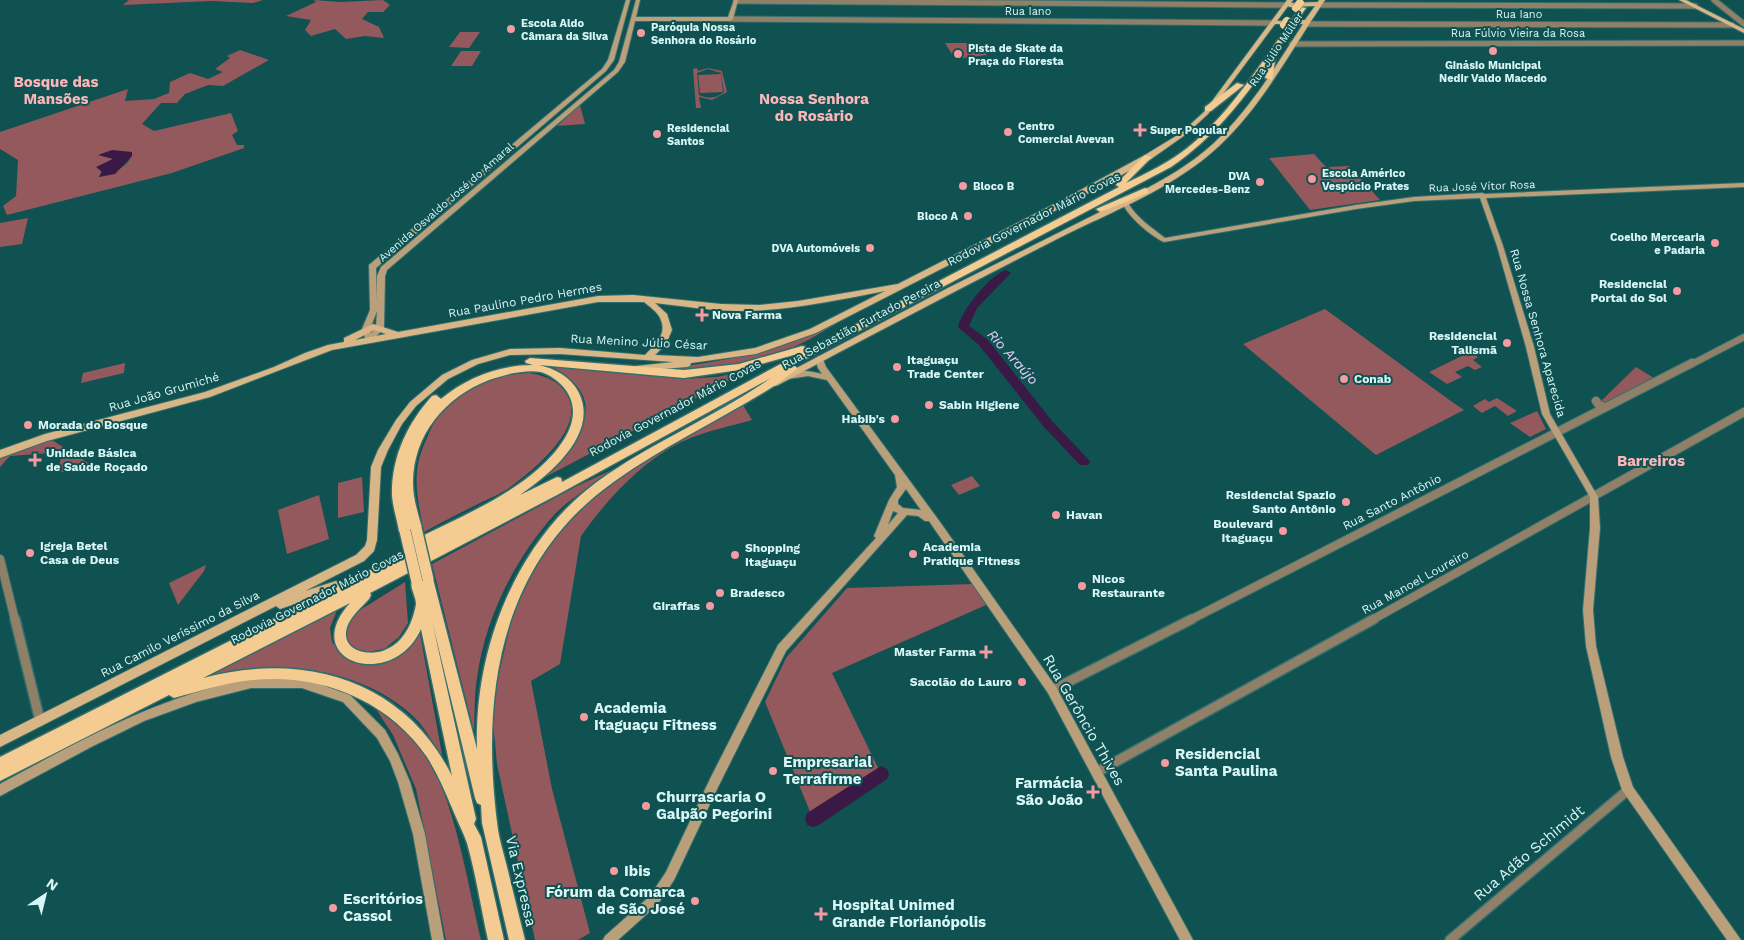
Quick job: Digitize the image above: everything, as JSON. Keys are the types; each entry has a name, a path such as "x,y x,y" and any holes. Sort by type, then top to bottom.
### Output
{"highway":[{"name":"Rodovia Governador Mário Covas","path":"0,764 580,469 802,349 1166,160 1198,138 1215,120 1289,23 1308,4"},
{"name":"Rodovia Governador Mário Covas","path":"0,774 391,576 552,492 823,345 1159,171 1192,150 1222,121 1274,50 1289,23"},
{"path":"1269,78 1274,50"},
{"path":"1208,109 1240,85"},
{"path":"1120,185 1148,157"},
{"path":"1038,233 1145,191"},
{"path":"491,830 484,735 487,685 499,633 518,587 542,546 570,512 610,478 765,388 823,345"},
{"path":"491,830 410,530 398,498 398,474 413,428 425,410 440,396 474,375 511,363 540,361 659,373 701,373 757,363 802,349"},
{"path":"232,646 336,586 520,490 541,473 568,442 576,427 576,398 571,387 562,378 540,369 526,368 502,372 468,385 440,404 418,438 411,458 407,491 410,530"},
{"path":"552,492 676,438"},
{"path":"391,576 368,592 346,615 340,626 338,638 344,649 353,656 366,659 379,658 392,653 405,643 413,632 421,604 422,580"},
{"path":"421,604 496,940"},
{"path":"115,716 173,692 225,678 264,673 303,675 339,682 361,690 384,704 414,729 431,752 446,778 474,842"},
{"name":"Via Expressa","path":"491,830 517,940"}],"main road":[{"name":"Avenida Osvaldo José do Amaral","path":"366,329 374,310 372,267 604,70 610,60 628,0"},
{"name":"Avenida Osvaldo José do Amaral","path":"380,328 382,318 381,276 384,269 619,68 638,0"},
{"path":"730,19 736,0"},
{"path":"1682,0 1732,25 1744,28"},
{"path":"1687,0 1744,28"},
{"path":"1208,109 1288,3 1308,4"},
{"name":"Rua Júlio Müller","path":"1247,109 1305,24 1308,4"},
{"name":"Rua Iano","path":"622,19 627,21 633,19 730,19"},
{"name":"Rua Iano","path":"1273,23 1305,24"},
{"name":"Rua Menino Júlio César","path":"370,548 376,467 389,439 413,404 434,384 467,365 490,356 520,351 560,351 688,360 717,358 756,351 790,340 880,298 1148,157 1187,131 1208,109"},
{"name":"Rua Sebastião Furtado Pereira","path":"765,388 803,368 821,364 1145,191 1204,155 1228,134 1247,109"},
{"path":"494,163 496,167 504,166"},
{"path":"470,184 476,186 476,190"},
{"name":"Rua José Vítor Rosa","path":"1134,214 1164,240 1388,202 1482,195 1744,185"},
{"name":"Rua Nossa Senhora Aparecida","path":"1482,195 1528,342 1546,414 1554,432 1576,463 1594,497 1595,528 1588,610 1591,646 1617,757 1628,790 1735,940"},
{"path":"1125,202 1126,206 1134,214"},
{"path":"1107,211 1118,210 1134,214"},
{"name":"Rua Paulino Pedro Hermes","path":"369,339 598,299 647,300 715,307 754,307 794,304 907,284"},
{"path":"868,292 880,298"},
{"path":"647,300 664,314"},
{"path":"647,358 659,348 667,336 668,327 664,314 667,302"},
{"path":"380,328 369,339 366,329 373,327 380,328 396,334"},
{"name":"Rua João Grumiché","path":"0,454 45,438 207,394 332,347 366,329"},
{"name":"Rua João Grumiché","path":"332,347 369,339"},
{"path":"622,368 677,366 717,358"},
{"path":"821,364 899,474 902,487 894,498 877,541"},
{"path":"788,376 808,373 830,378"},
{"name":"Rua Gerôncio Thives","path":"899,474 1052,690 1188,940"},
{"path":"609,940 647,907 670,876 714,783 782,648 877,541 918,505 916,497 905,492 894,498"},
{"path":"894,498 897,510 925,515 937,526"},
{"name":"Rua Camilo Veríssimo da Silva","path":"0,741 360,558 370,548"},
{"path":"250,613 336,586"},
{"path":"0,790 154,711 198,696 241,685 283,682 316,686 343,696 362,710 372,720 390,748 407,792 438,940"},
{"path":"361,690 372,720"}],"street":[{"path":"736,0 1288,3"},
{"path":"1714,0 1744,28"},
{"path":"1308,4 1695,6"},
{"name":"Rua Iano","path":"730,19 1273,23"},
{"name":"Rua Iano","path":"1305,24 1732,25"},
{"name":"Rua Fúlvio Vieira da Rosa","path":"1292,44 1744,43"},
{"name":"Rua Santo Antônio","path":"1052,690 1554,432 1744,337"},
{"path":"1596,401 1599,405 1606,407"},
{"name":"Rua Manoel Loureiro","path":"1097,772 1744,412"},
{"path":"0,559 40,721"},
{"name":"Rua Adão Schimidt","path":"1450,940 1628,790"}],"shaded area":[{"path":"129,0 263,0 253,3 211,1 123,5"},
{"path":"314,0 340,2 383,0 390,5 383,12 368,12 362,19 379,27 384,38 365,36 346,39 335,29 311,36 305,30 311,20 286,16 316,2"},
{"path":"460,32 480,32 469,48 449,47"},
{"path":"945,43 979,43 987,55 955,59"},
{"path":"240,50 269,60 223,86 208,85 185,94 177,103 161,103 142,124 154,131 231,113 238,131 232,135 237,145 244,145 244,148 172,173 7,215 3,206 16,196 18,160 0,149 0,132 128,89 125,101 154,99 169,93 170,82 190,73 208,79 223,72 215,69 230,58 227,56","holes":["132,152 131,157 124,166 99,177 105,163 113,159 106,156"]},
{"path":"461,51 481,51 472,66 451,66"},
{"path":"697,68 698,71 708,68 722,71 727,92 712,100 699,97 701,108 696,108 693,69","holes":["708,69 721,73 724,92 712,98 699,95 697,73"]},
{"path":"721,74 723,92 700,93 698,75"},
{"path":"580,105 585,124 557,126"},
{"path":"112,150 132,152 132,156 115,174 99,177 102,172 96,167 113,159 98,155"},
{"name":"Escola Américo Vespúcio Prates","path":"1314,154 1326,167 1349,166 1380,200 1310,210 1269,158"},
{"path":"28,218 22,244 0,247 0,223"},
{"path":"1325,309 1464,410 1376,455 1243,344"},
{"path":"837,323 800,344 747,362 710,368 653,369 703,364 748,354 791,341"},
{"path":"1470,352 1478,357 1473,360 1482,367 1475,370 1468,366 1455,372 1462,377 1447,384 1429,372"},
{"path":"125,363 124,373 81,383 83,373"},
{"path":"551,366 683,379 717,377 749,370 532,484 573,441 582,426 586,411 583,396 572,381"},
{"path":"1636,367 1654,378 1602,405 1599,403"},
{"path":"529,373 549,378 559,385 567,395 571,414 568,426 561,439 541,462 509,488 424,532 417,494 417,471 422,450 435,422 444,409 467,389 481,382 496,378 512,374"},
{"path":"1497,398 1517,411 1508,416 1495,406 1482,413 1473,406 1485,399 1489,402"},
{"path":"743,405 752,420 710,431 686,440 656,457 615,494 581,536 560,664 531,681 552,789 590,933 578,940 535,940 497,764 492,711 513,613 535,566 551,540 597,491 654,454"},
{"path":"1537,411 1546,429 1530,437 1510,423"},
{"path":"52,440 93,466 89,471 58,472 62,452 10,456 0,467 0,456"},
{"path":"616,468 576,496 555,514 540,531 515,569 495,611 481,656 475,691 474,732 432,564 575,487"},
{"path":"972,476 980,486 959,495 951,485"},
{"path":"362,477 364,512 338,518 338,483"},
{"path":"319,495 329,539 287,554 278,510"},
{"path":"206,565 204,571 178,605 169,583"},
{"path":"405,582 408,623 399,637 384,649 368,652 354,649 346,641 343,629 352,615"},
{"path":"973,584 986,605 832,673 881,774 813,819 765,702 786,658 847,588"},
{"path":"337,610 330,628 332,642 344,656 360,661 380,660 418,623 443,760 424,728 404,708 377,691 347,678 315,671 274,668 200,678"},
{"path":"372,703 396,720 411,734 429,759 440,782 457,835 481,940 446,940 416,789 393,735"}],"waterway":[{"name":"Rio Araújo","path":"1006,273 973,305 964,320 963,327 983,342 1048,424 1084,462"},
{"name":"Rio Araújo","path":"813,819 881,774"}],"place":[{"name":"Escola Aldo Câmara da Silva","path":"511,29"},
{"name":"Paróquia Nossa Senhora do Rosário","path":"641,33"},
{"name":"Ginásio Municipal Nedir Valdo Macedo","path":"1493,51"},
{"name":"Pista de Skate da Praça do Floresta","path":"958,54"},
{"name":"Super Popular","path":"1140,130"},
{"name":"Centro Comercial Avevan","path":"1008,132"},
{"name":"Residencial Santos","path":"657,134"},
{"name":"Escola Américo Vespúcio Prates","path":"1312,179"},
{"name":"DVA Mercedes-Benz","path":"1260,182"},
{"name":"Bloco B","path":"963,186"},
{"name":"Bloco A","path":"968,216"},
{"name":"Coelho Mercearia e Padaria","path":"1715,243"},
{"name":"DVA Automóveis","path":"870,248"},
{"name":"Residencial Portal do Sol","path":"1677,291"},
{"name":"Nova Farma","path":"702,315"},
{"name":"Residencial Talismã","path":"1507,343"},
{"name":"Itaguaçu Trade Center","path":"897,367"},
{"name":"Conab","path":"1344,379"},
{"name":"Sabin Higiene","path":"929,405"},
{"name":"Habib's","path":"895,419"},
{"name":"Morada do Bosque","path":"28,425"},
{"name":"Unidade Básica de Saúde Roçado","path":"35,460"},
{"name":"Residencial Spazio Santo Antônio","path":"1346,502"},
{"name":"Havan","path":"1056,515"},
{"name":"Boulevard Itaguaçu","path":"1283,531"},
{"name":"Igreja Betel Casa de Deus","path":"30,553"},
{"name":"Academia Pratique Fitness","path":"913,554"},
{"name":"Shopping Itaguaçu","path":"735,555"},
{"name":"Nicos Restaurante","path":"1082,586"},
{"name":"Bradesco","path":"720,593"},
{"name":"Giraffas","path":"710,606"},
{"name":"Master Farma","path":"986,652"},
{"name":"Sacolão do Lauro","path":"1022,682"},
{"name":"Academia Itaguaçu Fitness","path":"584,717"},
{"name":"Residencial Santa Paulina","path":"1165,763"},
{"name":"Empresarial Terrafirme","path":"773,771"},
{"name":"Farmácia São João","path":"1093,792"},
{"name":"Churrascaria O Galpão Pegorini","path":"646,806"},
{"name":"Ibis","path":"614,871"},
{"name":"Fórum da Comarca de São José","path":"695,901"},
{"name":"Escritórios Cassol","path":"333,908"},
{"name":"Hospital Unimed Grande Florianópolis","path":"821,914"}],"district":[{"name":"Bosque das Mansões","path":"56,90"},
{"name":"Nossa Senhora do Rosário","path":"814,108"},
{"name":"Barreiros","path":"1651,461"}]}
